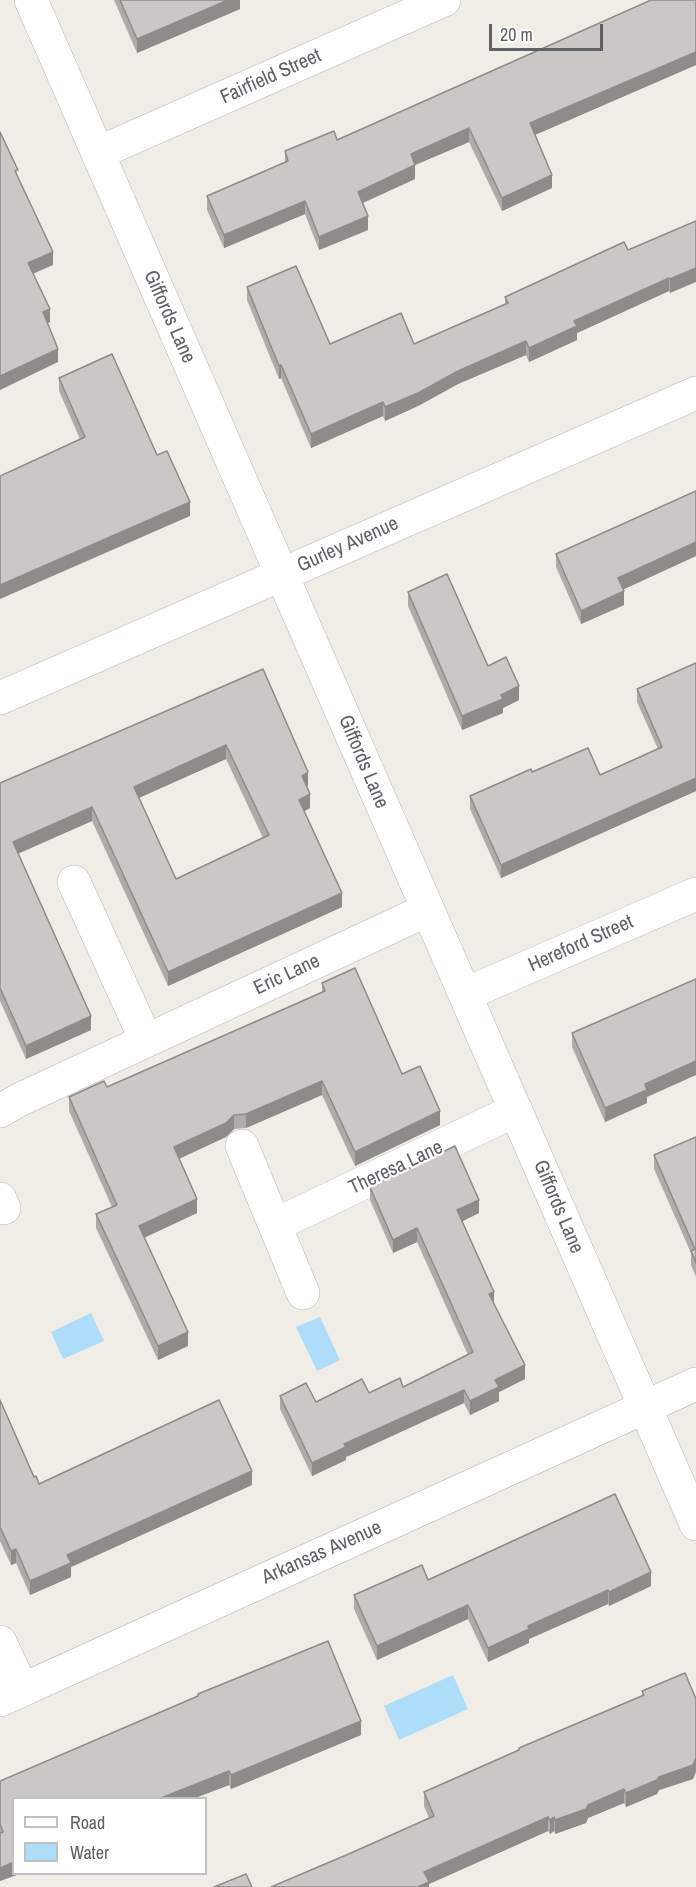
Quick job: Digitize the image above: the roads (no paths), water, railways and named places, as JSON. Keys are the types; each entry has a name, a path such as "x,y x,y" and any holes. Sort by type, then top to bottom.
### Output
{"street":[{"name":"Giffords Lane","path":"31,0 696,1524"},
{"name":"Fairfield Street","path":"98,153 444,0"},
{"name":"Gurley Avenue","path":"0,698 696,393"},
{"path":"74,882 146,1040"},
{"name":"Hereford Street","path":"466,994 696,894"},
{"name":"Eric Lane","path":"0,1111 146,1040 427,910"},
{"name":"Theresa Lane","path":"275,1225 516,1110"},
{"path":"242,1146 303,1293"},
{"name":"Arkansas Avenue","path":"11,1695 696,1384"},
{"path":"0,1642 11,1695"}],"water":[{"path":"91,1313 104,1341 63,1359 51,1332"},
{"path":"320,1317 340,1360 317,1371 296,1327"},
{"path":"453,1675 468,1709 399,1740 384,1706"}]}
